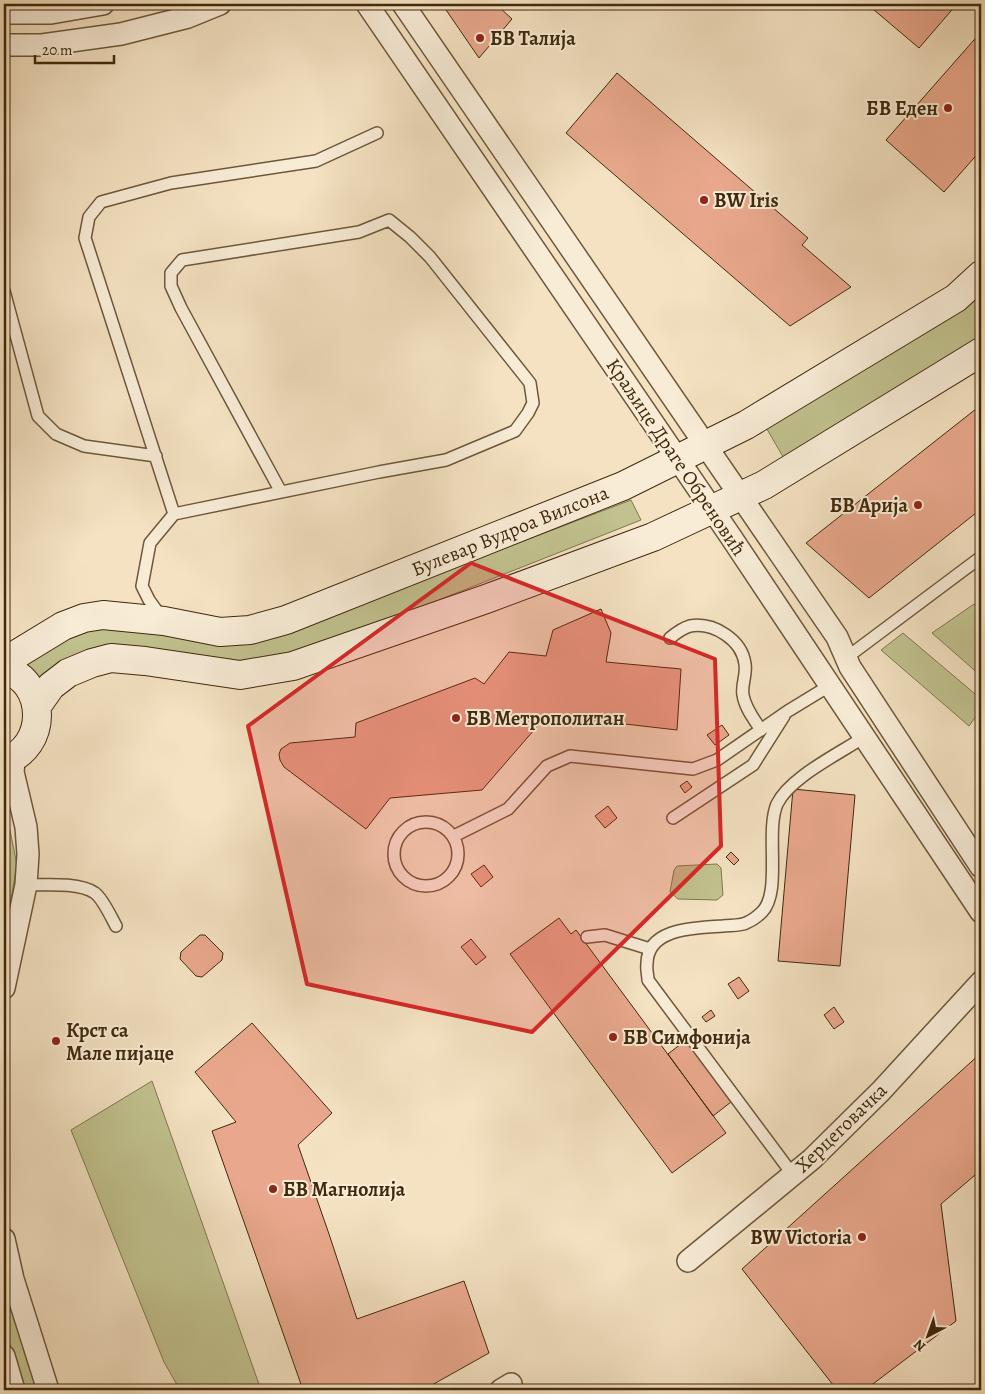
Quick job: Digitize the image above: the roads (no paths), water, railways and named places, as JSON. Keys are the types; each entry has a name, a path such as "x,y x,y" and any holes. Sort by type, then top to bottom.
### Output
{"main road":[{"name":"Булевар Вудроа Вилсона","path":"4,662 63,626 84,618 103,615 164,621 220,632 250,630 286,620 623,486 706,446 746,426 956,298 981,275"},
{"path":"37,706 51,686 68,673 92,662 111,658 240,675 293,666 486,599 653,537 764,485 981,352"},
{"path":"4,669 22,678 33,693 37,706 36,729 32,738 11,757"}],"street":[{"path":"4,13 51,12 103,4"},
{"path":"4,45 42,45 121,34 188,17 220,4"},
{"name":"Краљице Драге Обреновић","path":"367,4 678,459 981,912"},
{"name":"Краљице Драге Обреновић","path":"403,4 836,637 850,667 981,867"},
{"path":"4,988 26,884 28,854 26,827 13,772 14,762 11,757"},
{"name":"Херцеговачка","path":"688,1261 812,1159 881,1091 981,982"},
{"path":"4,1239 13,1279 48,1390"},
{"path":"4,1356 14,1390"}],"lane":[{"path":"174,514 85,238 89,217 101,202 171,183 316,161 377,133"},
{"path":"164,621 149,600 142,586 150,543 174,514 446,460 515,431 528,413 533,403 530,383 430,257 410,237 388,220 359,232 182,260 171,273 171,286 181,308 281,492"},
{"path":"4,292 38,416 56,434 84,446 156,456"},
{"path":"846,658 981,557"},
{"path":"670,638 688,627 700,625 725,634 736,644 743,654 746,666 742,694 746,708 761,730"},
{"path":"454,836 508,809 547,766 570,756 693,769 717,760 788,711 829,686"},
{"path":"673,818 753,765 788,711"},
{"path":"793,1175 648,980 646,963 650,949 665,935 680,930 745,924 763,911 771,890 772,818 778,803 788,788 799,779 864,737"},
{"path":"423,821 440,824 454,836 459,854 455,872 440,884 419,887 401,875 394,859 396,841 406,828 423,821"},
{"path":"26,884 72,885 95,893 108,910 116,926"},
{"path":"587,937 605,935 650,949"}],"place":[{"name":"БВ Талија","path":"480,38"},
{"name":"БВ Еден","path":"948,108"},
{"name":"BW Iris","path":"704,200"},
{"name":"БВ Арија","path":"918,505"},
{"name":"БВ Метрополитан","path":"456,718"},
{"name":"БВ Симфонија","path":"613,1037"},
{"name":"Крст са Мале пијаце","path":"56,1041"},
{"name":"БВ Магнолија","path":"273,1189"},
{"name":"BW Victoria","path":"862,1237"}]}
